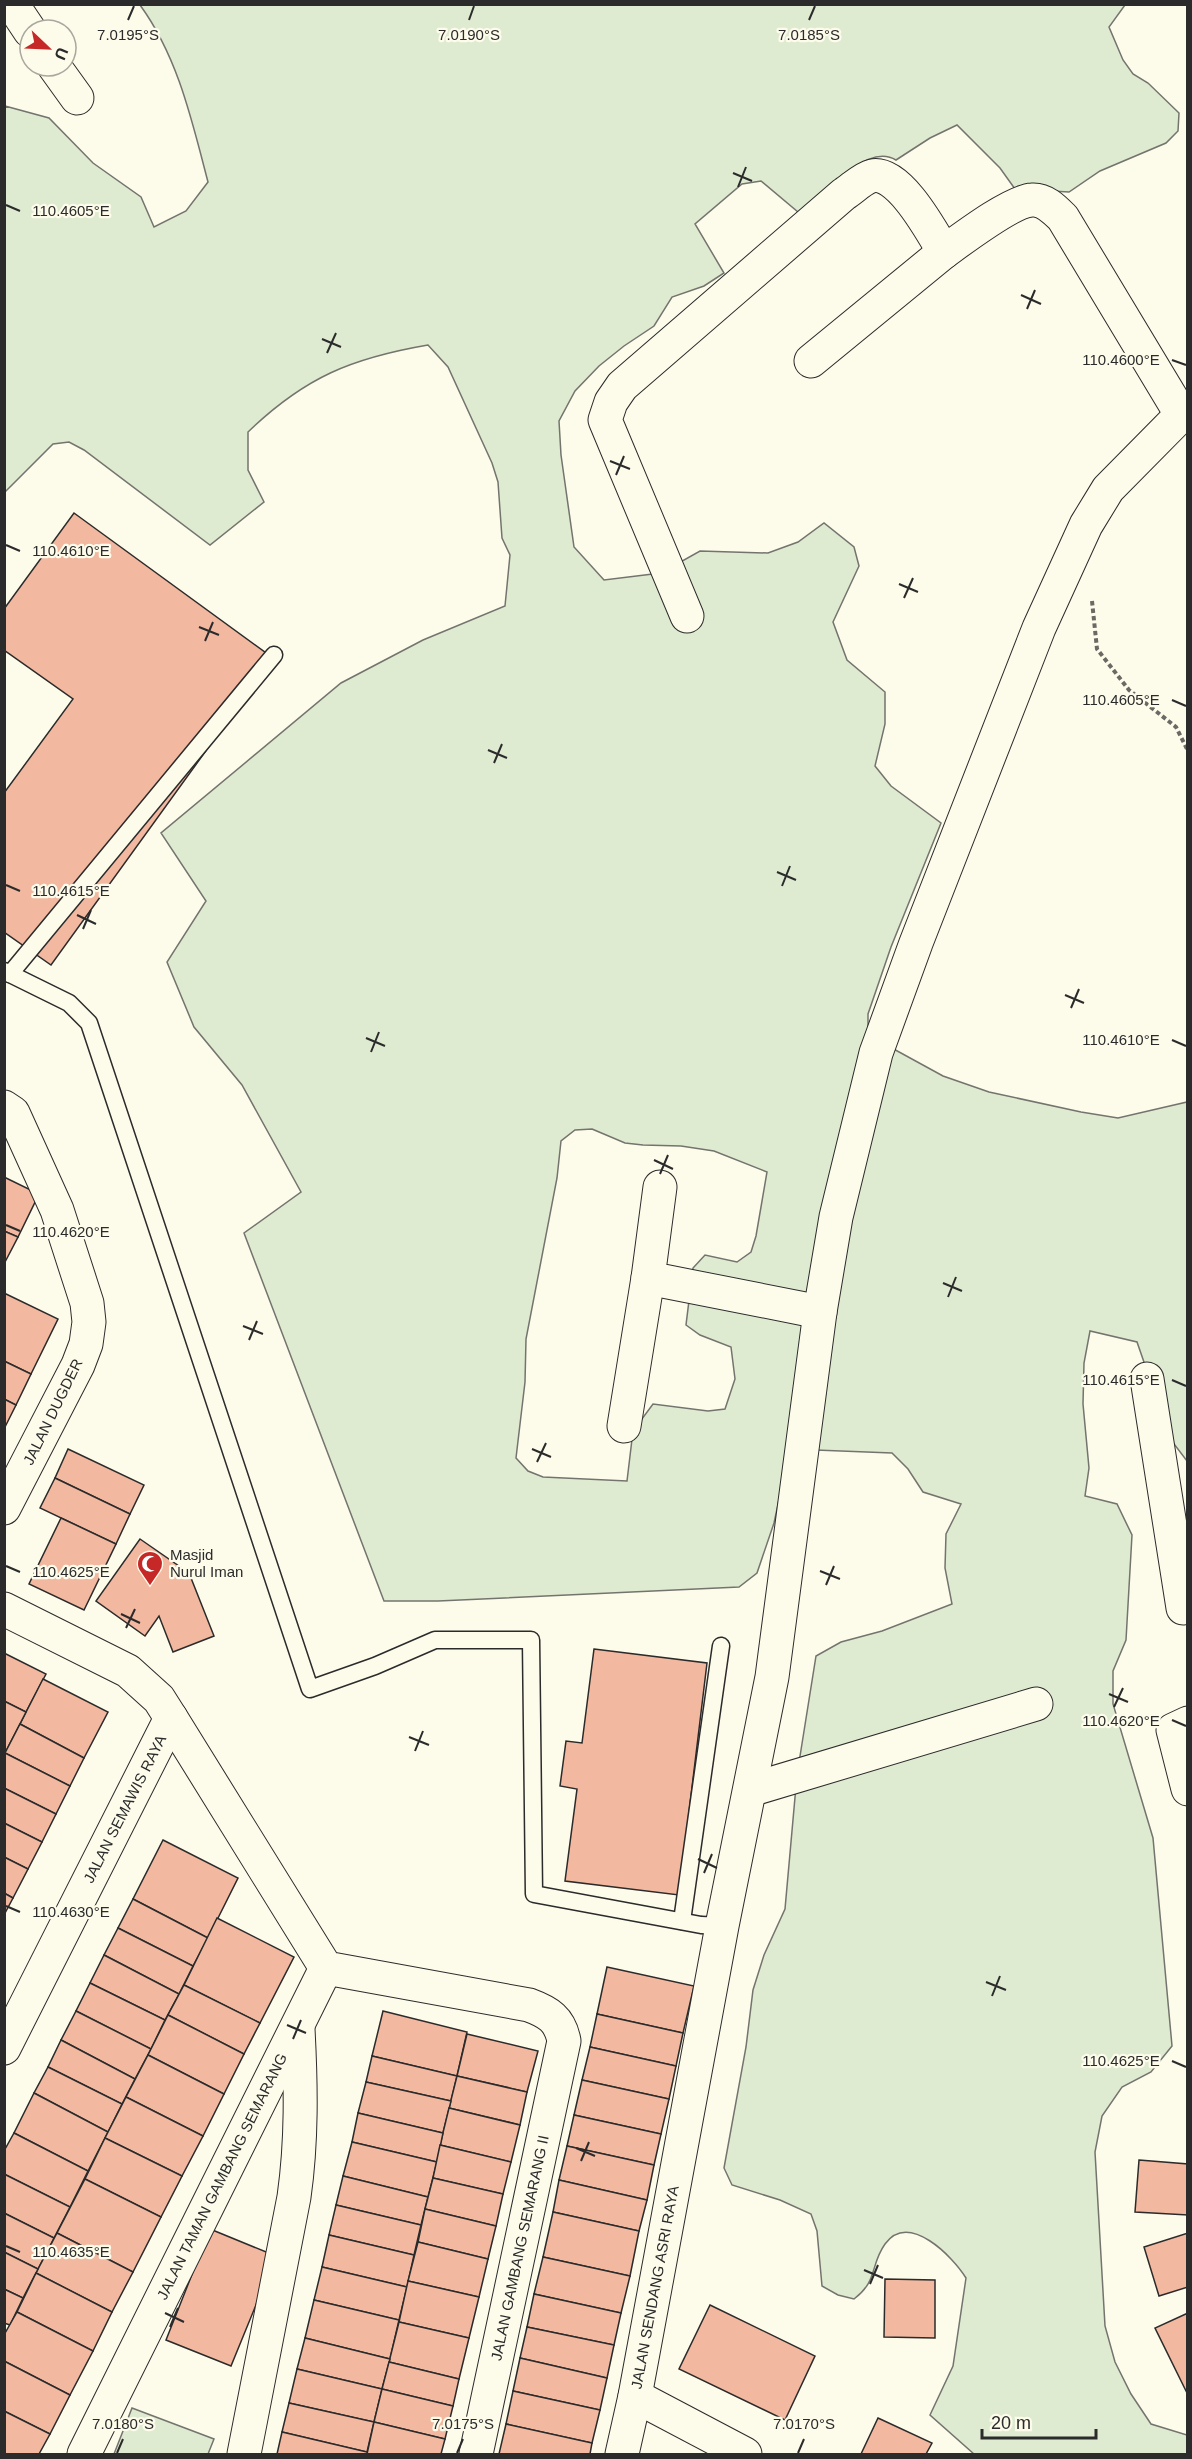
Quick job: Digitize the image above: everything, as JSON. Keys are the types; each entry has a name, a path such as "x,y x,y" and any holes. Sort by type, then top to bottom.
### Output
{"street":[{"path":"12,4 21,18"},
{"path":"62,78 76,98"},
{"path":"687,616 605,420 611,402 622,386 844,194 872,176 886,177 896,184 921,214 944,252"},
{"path":"811,361 944,252 1010,209 1032,200 1051,205 1063,218 1184,411"},
{"name":"JALAN SENDANG ASRI RAYA","path":"622,2454 772,1677 820,1312 838,1207 876,1053 920,932 1039,628 1086,525 1108,489 1184,411"},
{"name":"JALAN DUGDER","path":"4,1107 14,1113 57,1210 87,1304 89,1322 86,1344 78,1365 4,1508"},
{"path":"624,1426 660,1187"},
{"path":"648,1278 820,1312"},
{"path":"1147,1379 1180,1540 1183,1608 1188,1607"},
{"name":"JALAN SEMAWIS RAYA","path":"4,1609 128,1671 159,1699 171,1718 4,2048"},
{"path":"750,1790 1036,1704"},
{"path":"171,1718 326,1968"},
{"path":"1188,1723 1173,1730 1188,1789"},
{"name":"JALAN TAMAN GAMBANG SEMARANG","path":"84,2454 326,1968"},
{"name":"JALAN GAMBANG SEMARANG II","path":"326,1968 529,2005 554,2017 562,2028 564,2041 476,2454"},
{"name":"JALAN TAMAN GAMBANG SEMARANG","path":"244,2454 294,2197 299,2160 301,2084 298,2027"},
{"path":"635,2396 745,2454"}],"lane":[{"path":"274,655 7,973 69,1003 89,1023 310,1689 375,1666 435,1640 531,1640 534,1894 682,1922 723,1926"},
{"path":"682,1922 721,1646"}],"path":[{"path":"1091,591 1097,649 1129,690 1176,727 1188,751"}],"green space":[{"path":"140,5 1125,5 1109,27 1123,60 1133,74 1148,83 1179,113 1178,131 1166,143 1100,171 1069,192 1015,189 1000,168 957,125 930,138 896,160 884,156 859,164 834,185 804,217 761,181 742,184 695,224 724,273 704,286 672,297 654,326 599,366 575,391 559,421 561,455 574,547 604,580 661,573 700,551 768,553 798,542 824,523 854,547 859,566 833,622 847,660 885,692 885,724 875,766 891,786 941,823 891,947 868,1014 868,1035 943,1076 989,1092 1081,1112 1118,1118 1187,1102 1187,1461 1171,1440 1137,1342 1090,1331 1084,1363 1083,1404 1089,1468 1085,1496 1117,1504 1132,1535 1126,1640 1113,1671 1113,1704 1153,1838 1172,2046 1151,2072 1122,2087 1102,2116 1095,2152 1105,2326 1115,2362 1131,2394 1151,2424 1187,2435 1187,2454 974,2454 930,2415 953,2366 966,2278 960,2269 930,2241 906,2232 895,2235 885,2244 867,2286 862,2292 854,2299 838,2295 822,2286 817,2231 811,2214 780,2200 732,2185 724,2168 746,2047 753,1990 764,1955 785,1909 797,1775 816,1656 841,1642 882,1631 952,1604 945,1568 946,1534 961,1504 923,1492 908,1469 892,1453 790,1449 774,1523 757,1573 739,1587 438,1601 384,1601 244,1233 301,1192 242,1085 194,1027 167,962 206,901 161,833 341,683 423,640 505,606 510,555 502,538 498,482 492,463 448,367 428,345 376,356 331,373 289,397 248,432 248,470 264,502 210,545 84,450 69,442 53,444 5,492 5,106 49,118 93,163 141,197 154,227 186,211 208,182 182,90 153,25","holes":["592,1129 625,1143 681,1146 714,1151 767,1172 751,1252 737,1262 705,1255 693,1268 686,1325 700,1335 731,1347 735,1379 725,1409 708,1411 653,1404 633,1431 627,1481 543,1477 528,1471 516,1458 525,1382 526,1339 557,1178 561,1141 575,1130"]},
{"path":"132,2408 214,2439 208,2454 114,2454"}],"building":[{"path":"74,513 273,658 51,965 4,932 4,793 73,699 4,650 4,609"},
{"path":"4,1177 39,1194 18,1237 4,1231"},
{"path":"4,1231 18,1237 4,1264"},
{"path":"4,1293 58,1319 31,1374 4,1361"},
{"path":"4,1361 31,1374 16,1405 4,1399"},
{"path":"4,1399 16,1405 4,1429"},
{"path":"68,1449 144,1485 130,1514 55,1478"},
{"path":"55,1478 130,1514 116,1544 40,1508"},
{"path":"61,1518 116,1544 84,1610 29,1584"},
{"name":"Masjid Nurul Iman","path":"140,1539 189,1573 214,1636 173,1652 159,1616 145,1636 96,1601"},
{"path":"594,1649 707,1663 679,1895 565,1881 577,1789 560,1786 566,1741 582,1743"},
{"path":"4,1653 46,1674 26,1712 4,1701"},
{"path":"43,1679 108,1712 84,1758 20,1724"},
{"path":"4,1701 26,1712 5,1753 4,1753"},
{"path":"20,1724 84,1758 70,1786 5,1753"},
{"path":"5,1753 70,1786 56,1814 4,1788"},
{"path":"4,1788 56,1814 42,1842 4,1823"},
{"path":"4,1823 42,1842 28,1869 4,1857"},
{"path":"163,1840 238,1878 208,1938 133,1899"},
{"path":"4,1857 28,1869 13,1898 4,1893"},
{"path":"4,1893 13,1898 4,1915"},
{"path":"133,1899 208,1938 193,1966 118,1928"},
{"path":"217,1918 294,1957 260,2023 184,1985"},
{"path":"118,1928 193,1966 179,1994 104,1955"},
{"path":"104,1955 179,1994 165,2020 90,1983"},
{"path":"607,1967 694,1986 683,2033 597,2014"},
{"path":"90,1983 165,2020 151,2049 76,2011"},
{"path":"184,1985 260,2023 244,2054 168,2015"},
{"path":"76,2011 151,2049 135,2079 61,2040"},
{"path":"383,2011 467,2032 457,2076 372,2056"},
{"path":"597,2014 683,2033 676,2066 590,2047"},
{"path":"168,2015 244,2054 224,2094 148,2055"},
{"path":"467,2034 538,2051 527,2092 457,2076"},
{"path":"61,2040 135,2079 122,2104 48,2067"},
{"path":"590,2047 676,2066 669,2099 582,2080"},
{"path":"148,2055 224,2094 203,2136 126,2097"},
{"path":"372,2056 457,2076 451,2101 366,2082"},
{"path":"48,2067 122,2104 108,2132 34,2093"},
{"path":"457,2076 527,2092 520,2125 449,2108"},
{"path":"582,2080 669,2099 661,2134 574,2115"},
{"path":"366,2082 451,2101 443,2133 358,2113"},
{"path":"34,2093 108,2132 88,2171 14,2133"},
{"path":"126,2097 203,2136 182,2176 105,2138"},
{"path":"449,2108 520,2125 511,2162 440,2145"},
{"path":"358,2113 443,2133 437,2162 352,2142"},
{"path":"574,2115 661,2134 654,2165 567,2146"},
{"path":"14,2133 88,2171 70,2207 4,2174 4,2151"},
{"path":"105,2138 182,2176 161,2217 85,2179"},
{"path":"352,2142 437,2162 428,2197 343,2176"},
{"path":"440,2145 511,2162 503,2194 433,2178"},
{"path":"567,2146 654,2165 647,2200 559,2180"},
{"path":"1139,2160 1188,2164 1188,2215 1135,2212"},
{"path":"4,2174 70,2207 54,2238 4,2213"},
{"path":"343,2176 428,2197 421,2225 336,2205"},
{"path":"433,2178 503,2194 496,2226 425,2209"},
{"path":"85,2179 161,2217 133,2272 57,2233"},
{"path":"559,2180 647,2200 639,2231 553,2212"},
{"path":"336,2205 421,2225 414,2255 329,2235"},
{"path":"425,2209 496,2226 488,2259 418,2242"},
{"path":"553,2212 639,2231 630,2276 543,2257"},
{"path":"4,2213 54,2238 38,2269 4,2252"},
{"path":"210,2229 276,2256 231,2366 166,2340"},
{"path":"57,2233 133,2272 112,2312 36,2273"},
{"path":"1188,2233 1188,2287 1159,2296 1144,2247"},
{"path":"329,2235 414,2255 407,2287 322,2267"},
{"path":"418,2242 488,2259 479,2297 408,2281"},
{"path":"4,2252 38,2269 23,2298 4,2289"},
{"path":"543,2257 630,2276 621,2313 534,2294"},
{"path":"322,2267 407,2287 399,2320 314,2300"},
{"path":"36,2273 112,2312 93,2351 17,2312"},
{"path":"885,2279 935,2280 935,2338 884,2337"},
{"path":"408,2281 479,2297 469,2338 399,2322"},
{"path":"4,2289 23,2298 10,2325 4,2323"},
{"path":"534,2294 621,2313 614,2345 527,2327"},
{"path":"314,2300 399,2320 390,2359 305,2338"},
{"path":"710,2305 815,2356 785,2420 679,2369"},
{"path":"17,2312 93,2351 70,2395 4,2361 4,2335"},
{"path":"1188,2313 1188,2395 1155,2328"},
{"path":"399,2322 469,2338 459,2379 389,2362"},
{"path":"527,2327 614,2345 607,2378 520,2358"},
{"path":"305,2338 390,2359 382,2389 297,2369"},
{"path":"520,2358 607,2378 600,2410 513,2391"},
{"path":"4,2361 70,2395 50,2434 4,2411"},
{"path":"389,2362 459,2379 453,2406 382,2389"},
{"path":"297,2369 382,2389 374,2422 289,2403"},
{"path":"382,2389 453,2406 445,2439 374,2422"},
{"path":"513,2391 600,2410 592,2443 506,2424"},
{"path":"289,2403 374,2422 367,2452 282,2432"},
{"path":"4,2411 50,2434 39,2454 4,2454"},
{"path":"878,2418 932,2443 926,2454 861,2454"},
{"path":"374,2422 445,2439 441,2454 367,2454"},
{"path":"506,2424 592,2443 590,2454 499,2454"},
{"path":"282,2432 367,2452 367,2454 277,2454"}],"place":[{"name":"Masjid Nurul Iman","path":"150,1587"}]}
